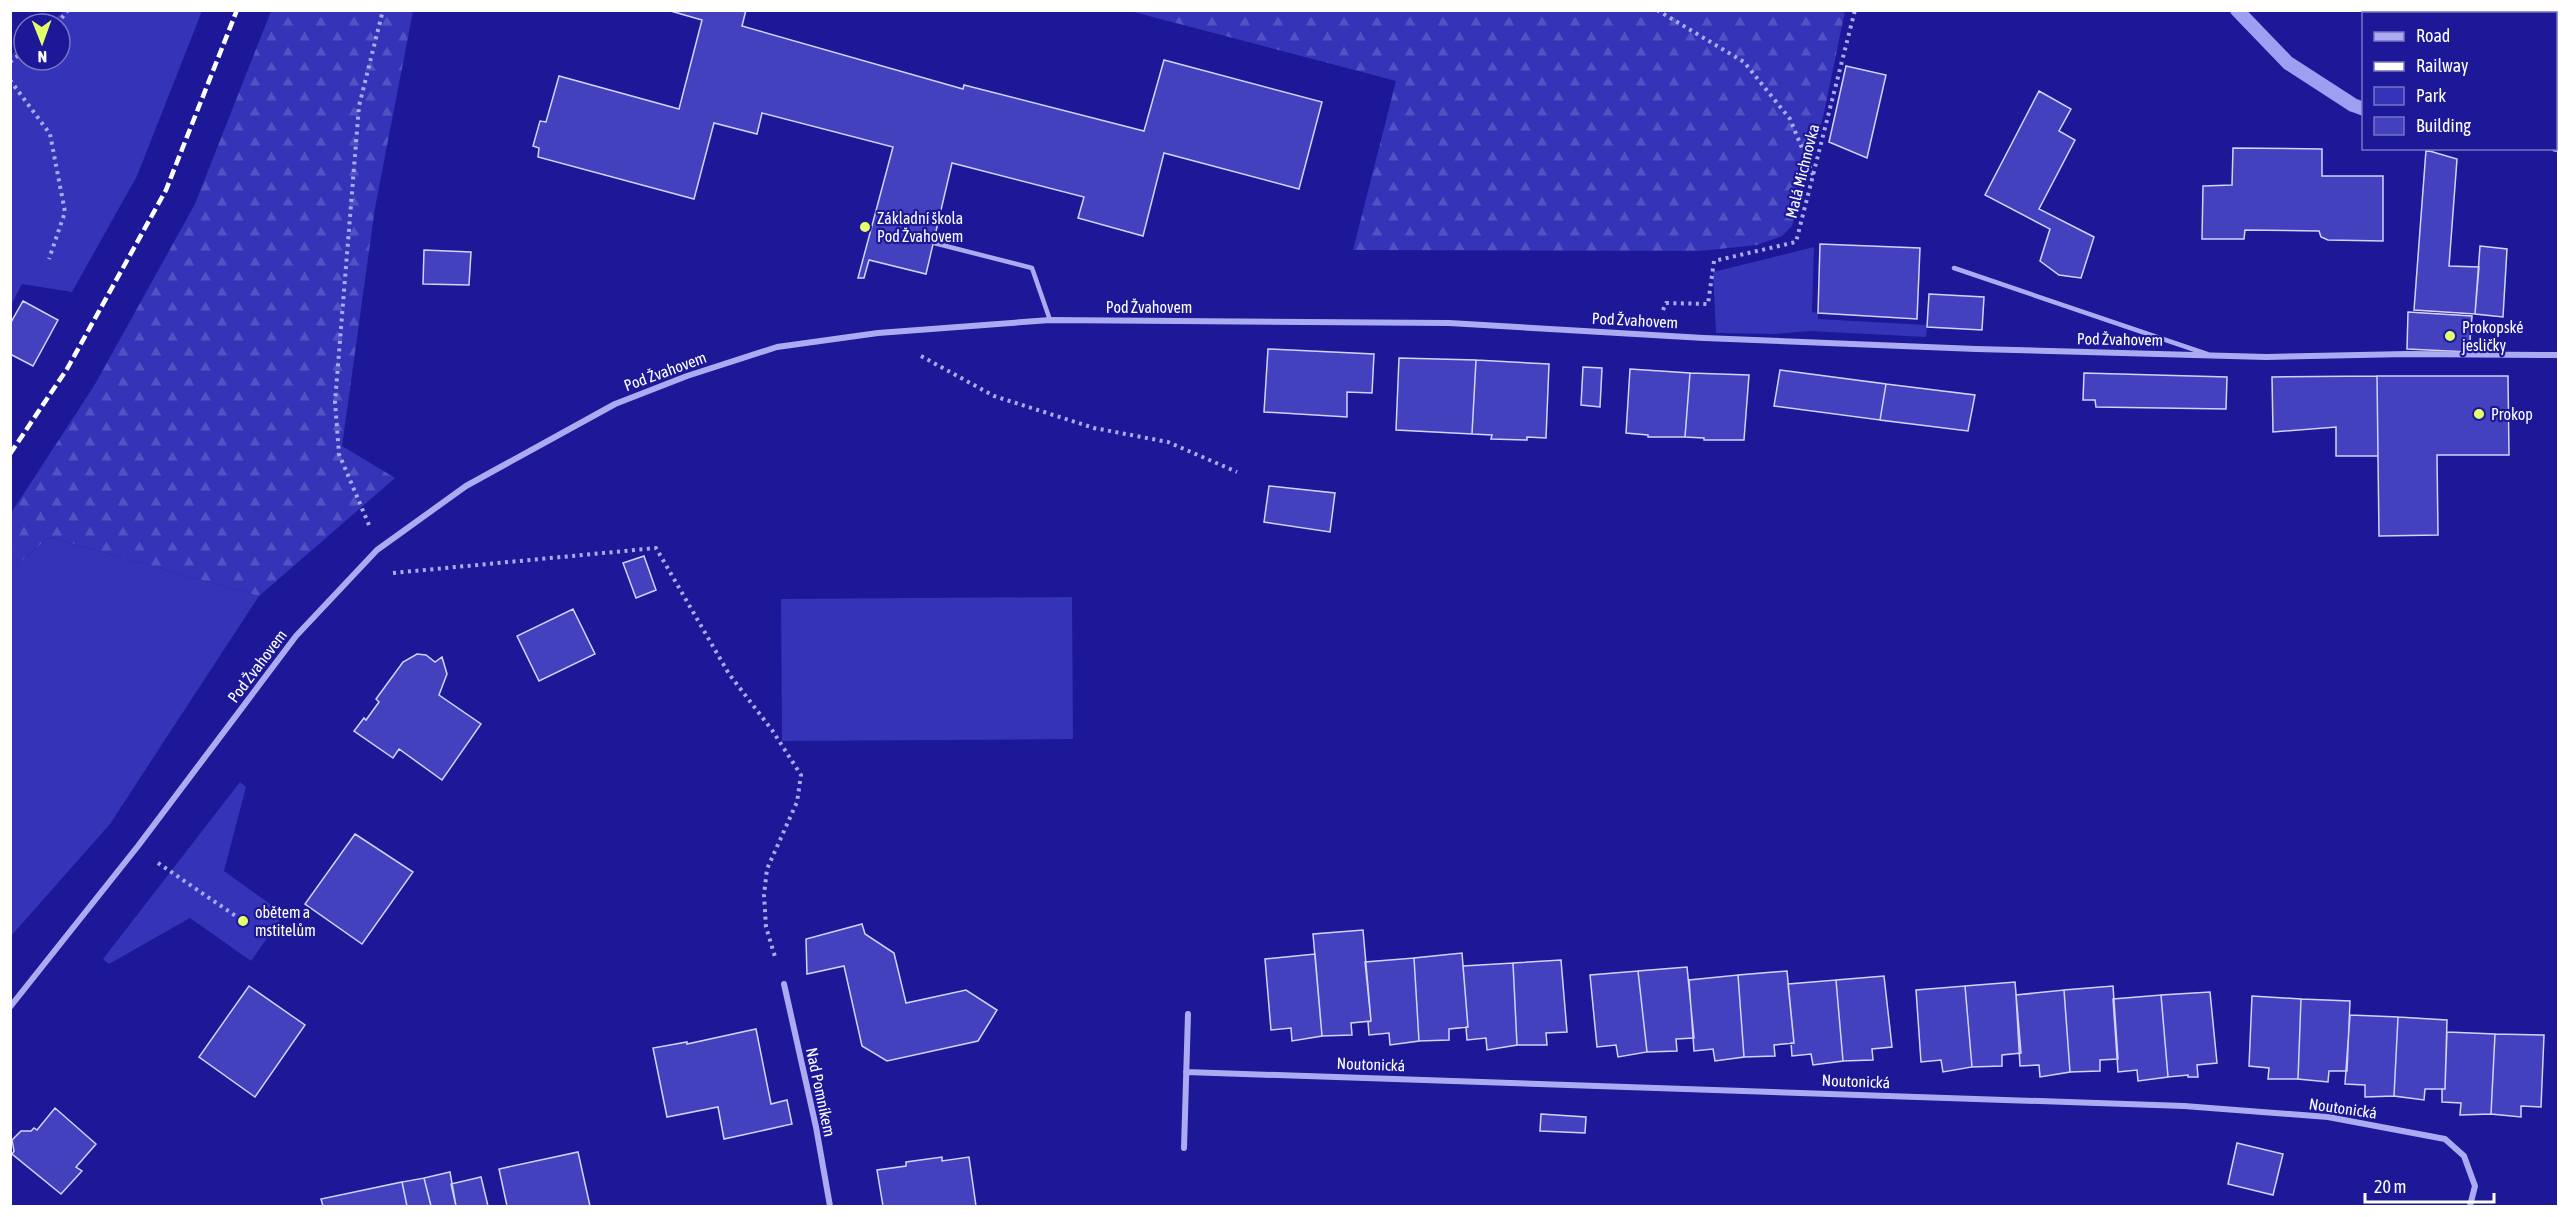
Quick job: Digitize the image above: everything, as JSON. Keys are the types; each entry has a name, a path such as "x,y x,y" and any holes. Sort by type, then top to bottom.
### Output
{"street":[{"name":"Pod Žvahovem","path":"10,1007 138,846 296,636 377,550 466,486 615,404 687,376 777,347 878,333 1050,320 1449,323 1704,338 1976,349 2209,355 2559,355"},
{"name":"Nad Pomníkem","path":"784,984 816,1128 830,1206"},
{"path":"1184,1148 1188,1014"},
{"name":"Noutonická","path":"1186,1072 2184,1106 2328,1117 2445,1139 2464,1156 2475,1186 2470,1206"}],"lane":[{"path":"934,243 1032,268 1050,320"},
{"path":"1954,268 2209,355"}],"path":[{"path":"377,550 339,454 335,402 359,106 383,10"},
{"path":"1656,10 1744,62 1790,120 1814,175"},
{"name":"Malá Michnovka","path":"1666,303 1708,304 1714,261 1796,242 1855,10"},
{"path":"10,80 50,134 65,212 49,259"},
{"path":"878,333 994,396 1094,428 1168,442 1237,472"},
{"path":"385,573 656,548 729,674 772,730 801,775 797,802 767,869 764,895 766,927 784,984"},
{"path":"158,862 243,921"}],"green space":[{"path":"202,11 137,176 72,292 22,284 11,305 11,55 12,72 72,72 72,12 63,12"},
{"path":"271,11 413,11 375,208 342,446 395,478 259,596 49,537 11,570 11,513 94,386 195,204"},
{"path":"1130,11 1845,11 1824,113 1792,226 1782,236 1757,245 1699,251 1353,250 1396,81"},
{"path":"1814,247 1812,312 1818,313 1818,319 1927,325 1926,337 1810,331 1775,334 1716,333 1713,272"},
{"path":"49,537 259,596 110,824 11,936 11,570"},
{"path":"1072,597 1073,739 782,741 781,599"},
{"path":"240,782 246,787 224,871 284,914 251,961 190,918 109,964 103,959"}],"building":[{"path":"667,10 746,10 742,26 963,89 964,85 1144,131 1164,60 1322,102 1299,189 1164,153 1143,236 1078,218 1084,197 952,163 926,274 869,260 864,278 858,278 893,147 762,113 757,134 714,123 694,199 538,157 539,148 533,146 540,121 546,122 559,76 679,109 702,20"},
{"path":"1846,66 1886,75 1867,158 1829,142"},
{"path":"2039,91 2071,109 2059,131 2075,140 2039,209 2094,237 2081,278 2059,275 2040,261 2050,229 1985,195"},
{"path":"2233,148 2322,149 2322,176 2383,176 2383,241 2328,240 2321,237 2319,231 2245,230 2244,239 2202,239 2203,186 2232,185"},
{"path":"2426,150 2457,159 2449,266 2479,267 2475,314 2414,310"},
{"path":"1820,244 1920,248 1917,319 1818,313"},
{"path":"2480,246 2507,249 2503,317 2475,314"},
{"path":"424,250 471,252 469,285 423,284"},
{"path":"1929,294 1984,297 1982,330 1927,327"},
{"path":"23,301 58,320 33,366 10,354 10,324"},
{"path":"2408,312 2472,316 2469,352 2407,349"},
{"path":"1268,349 1374,354 1372,393 1347,392 1347,417 1264,412"},
{"path":"1399,358 1476,360 1472,434 1396,430"},
{"path":"1476,360 1549,364 1546,438 1491,439 1492,435 1472,434"},
{"path":"1583,367 1602,368 1600,407 1581,405"},
{"path":"1630,369 1690,373 1685,437 1648,437 1648,435 1626,433"},
{"path":"1780,370 1886,384 1880,420 1774,406"},
{"path":"1690,373 1749,375 1744,440 1704,440 1704,438 1685,437"},
{"path":"2084,373 2227,377 2226,409 2096,407 2095,400 2083,400"},
{"path":"2377,376 2508,376 2509,455 2437,455 2438,535 2379,536"},
{"path":"2377,376 2378,456 2336,456 2336,427 2273,432 2272,377"},
{"path":"1886,384 1975,395 1968,431 1880,420"},
{"path":"1269,486 1335,493 1330,532 1264,522"},
{"path":"644,556 656,590 636,598 623,563"},
{"path":"573,609 595,654 539,681 517,636"},
{"path":"417,654 426,655 435,662 442,657 447,674 439,695 481,724 442,780 399,749 393,758 354,731 364,718 366,720 379,702 376,699 403,662"},
{"path":"355,834 413,872 362,944 305,904"},
{"path":"862,924 865,934 894,953 906,1003 966,990 997,1010 978,1041 887,1061 862,1046 844,966 807,974 806,939"},
{"path":"1363,930 1371,1021 1351,1023 1352,1035 1322,1036 1313,934"},
{"path":"1462,953 1468,1027 1449,1029 1449,1040 1419,1041 1414,958"},
{"path":"1315,954 1322,1036 1292,1041 1291,1028 1271,1030 1265,959"},
{"path":"1414,958 1419,1041 1390,1045 1389,1033 1369,1035 1368,1022 1371,1021 1365,962"},
{"path":"1561,960 1567,1032 1546,1033 1547,1045 1517,1045 1513,963"},
{"path":"1513,963 1517,1045 1487,1050 1486,1038 1467,1040 1463,966"},
{"path":"1687,967 1694,1038 1676,1039 1677,1051 1647,1052 1638,971"},
{"path":"1638,971 1647,1052 1618,1057 1616,1045 1597,1047 1590,975"},
{"path":"1787,971 1794,1043 1774,1045 1775,1056 1744,1057 1738,975"},
{"path":"1738,975 1744,1057 1715,1061 1713,1049 1694,1051 1689,980"},
{"path":"1884,976 1892,1047 1872,1049 1873,1060 1843,1061 1836,980"},
{"path":"1836,980 1843,1061 1813,1065 1811,1054 1792,1056 1791,1043 1794,1043 1788,984"},
{"path":"2015,982 2021,1053 2002,1055 2002,1066 1972,1067 1965,986"},
{"path":"249,986 305,1025 255,1097 199,1057"},
{"path":"1965,986 1972,1067 1943,1072 1941,1060 1921,1062 1916,990"},
{"path":"2113,986 2118,1059 2100,1060 2100,1071 2070,1072 2064,990"},
{"path":"2064,990 2070,1072 2040,1077 2039,1065 2020,1066 2016,995"},
{"path":"2210,992 2217,1063 2197,1065 2198,1077 2188,1077 2188,1075 2168,1077 2161,995"},
{"path":"2161,995 2168,1077 2138,1081 2137,1070 2118,1072 2113,999"},
{"path":"2252,996 2301,999 2298,1079 2268,1079 2269,1068 2249,1066"},
{"path":"2301,999 2350,1001 2347,1071 2329,1071 2328,1082 2298,1079"},
{"path":"2350,1015 2398,1017 2394,1096 2365,1097 2365,1085 2345,1084"},
{"path":"2398,1017 2447,1020 2445,1089 2425,1089 2424,1100 2394,1096"},
{"path":"756,1029 771,1104 787,1100 792,1124 724,1139 718,1107 667,1117 653,1048 687,1042 687,1044"},
{"path":"2447,1032 2495,1034 2491,1114 2460,1115 2461,1103 2442,1102 2442,1089 2445,1089"},
{"path":"2495,1034 2544,1035 2541,1107 2521,1106 2521,1117 2491,1114"},
{"path":"55,1108 96,1144 76,1167 82,1171 61,1194 12,1154 14,1151 12,1140 21,1131 31,1131 34,1128 37,1130"},
{"path":"1541,1114 1586,1117 1585,1133 1540,1131"},
{"path":"2237,1143 2283,1154 2273,1195 2228,1184"},
{"path":"578,1152 590,1206 507,1206 499,1169"},
{"path":"942,1157 942,1161 969,1157 976,1206 883,1206 877,1170 906,1166 906,1162"},
{"path":"450,1172 456,1206 431,1206 424,1178"},
{"path":"481,1177 488,1206 456,1206 451,1184"},
{"path":"424,1178 431,1206 407,1206 402,1182"},
{"path":"402,1182 407,1206 323,1206 321,1199"}],"waterway":[{"path":"2237,10 2288,63 2353,105 2362,108"}],"railway":[{"path":"10,454 67,369 166,190 237,10"}],"place":[{"name":"Základní škola Pod Žvahovem","path":"865,227"},
{"name":"Prokopské jesličky","path":"2450,336"},
{"name":"Prokop","path":"2479,414"},
{"name":"obětem a mstitelům","path":"243,921"}]}
